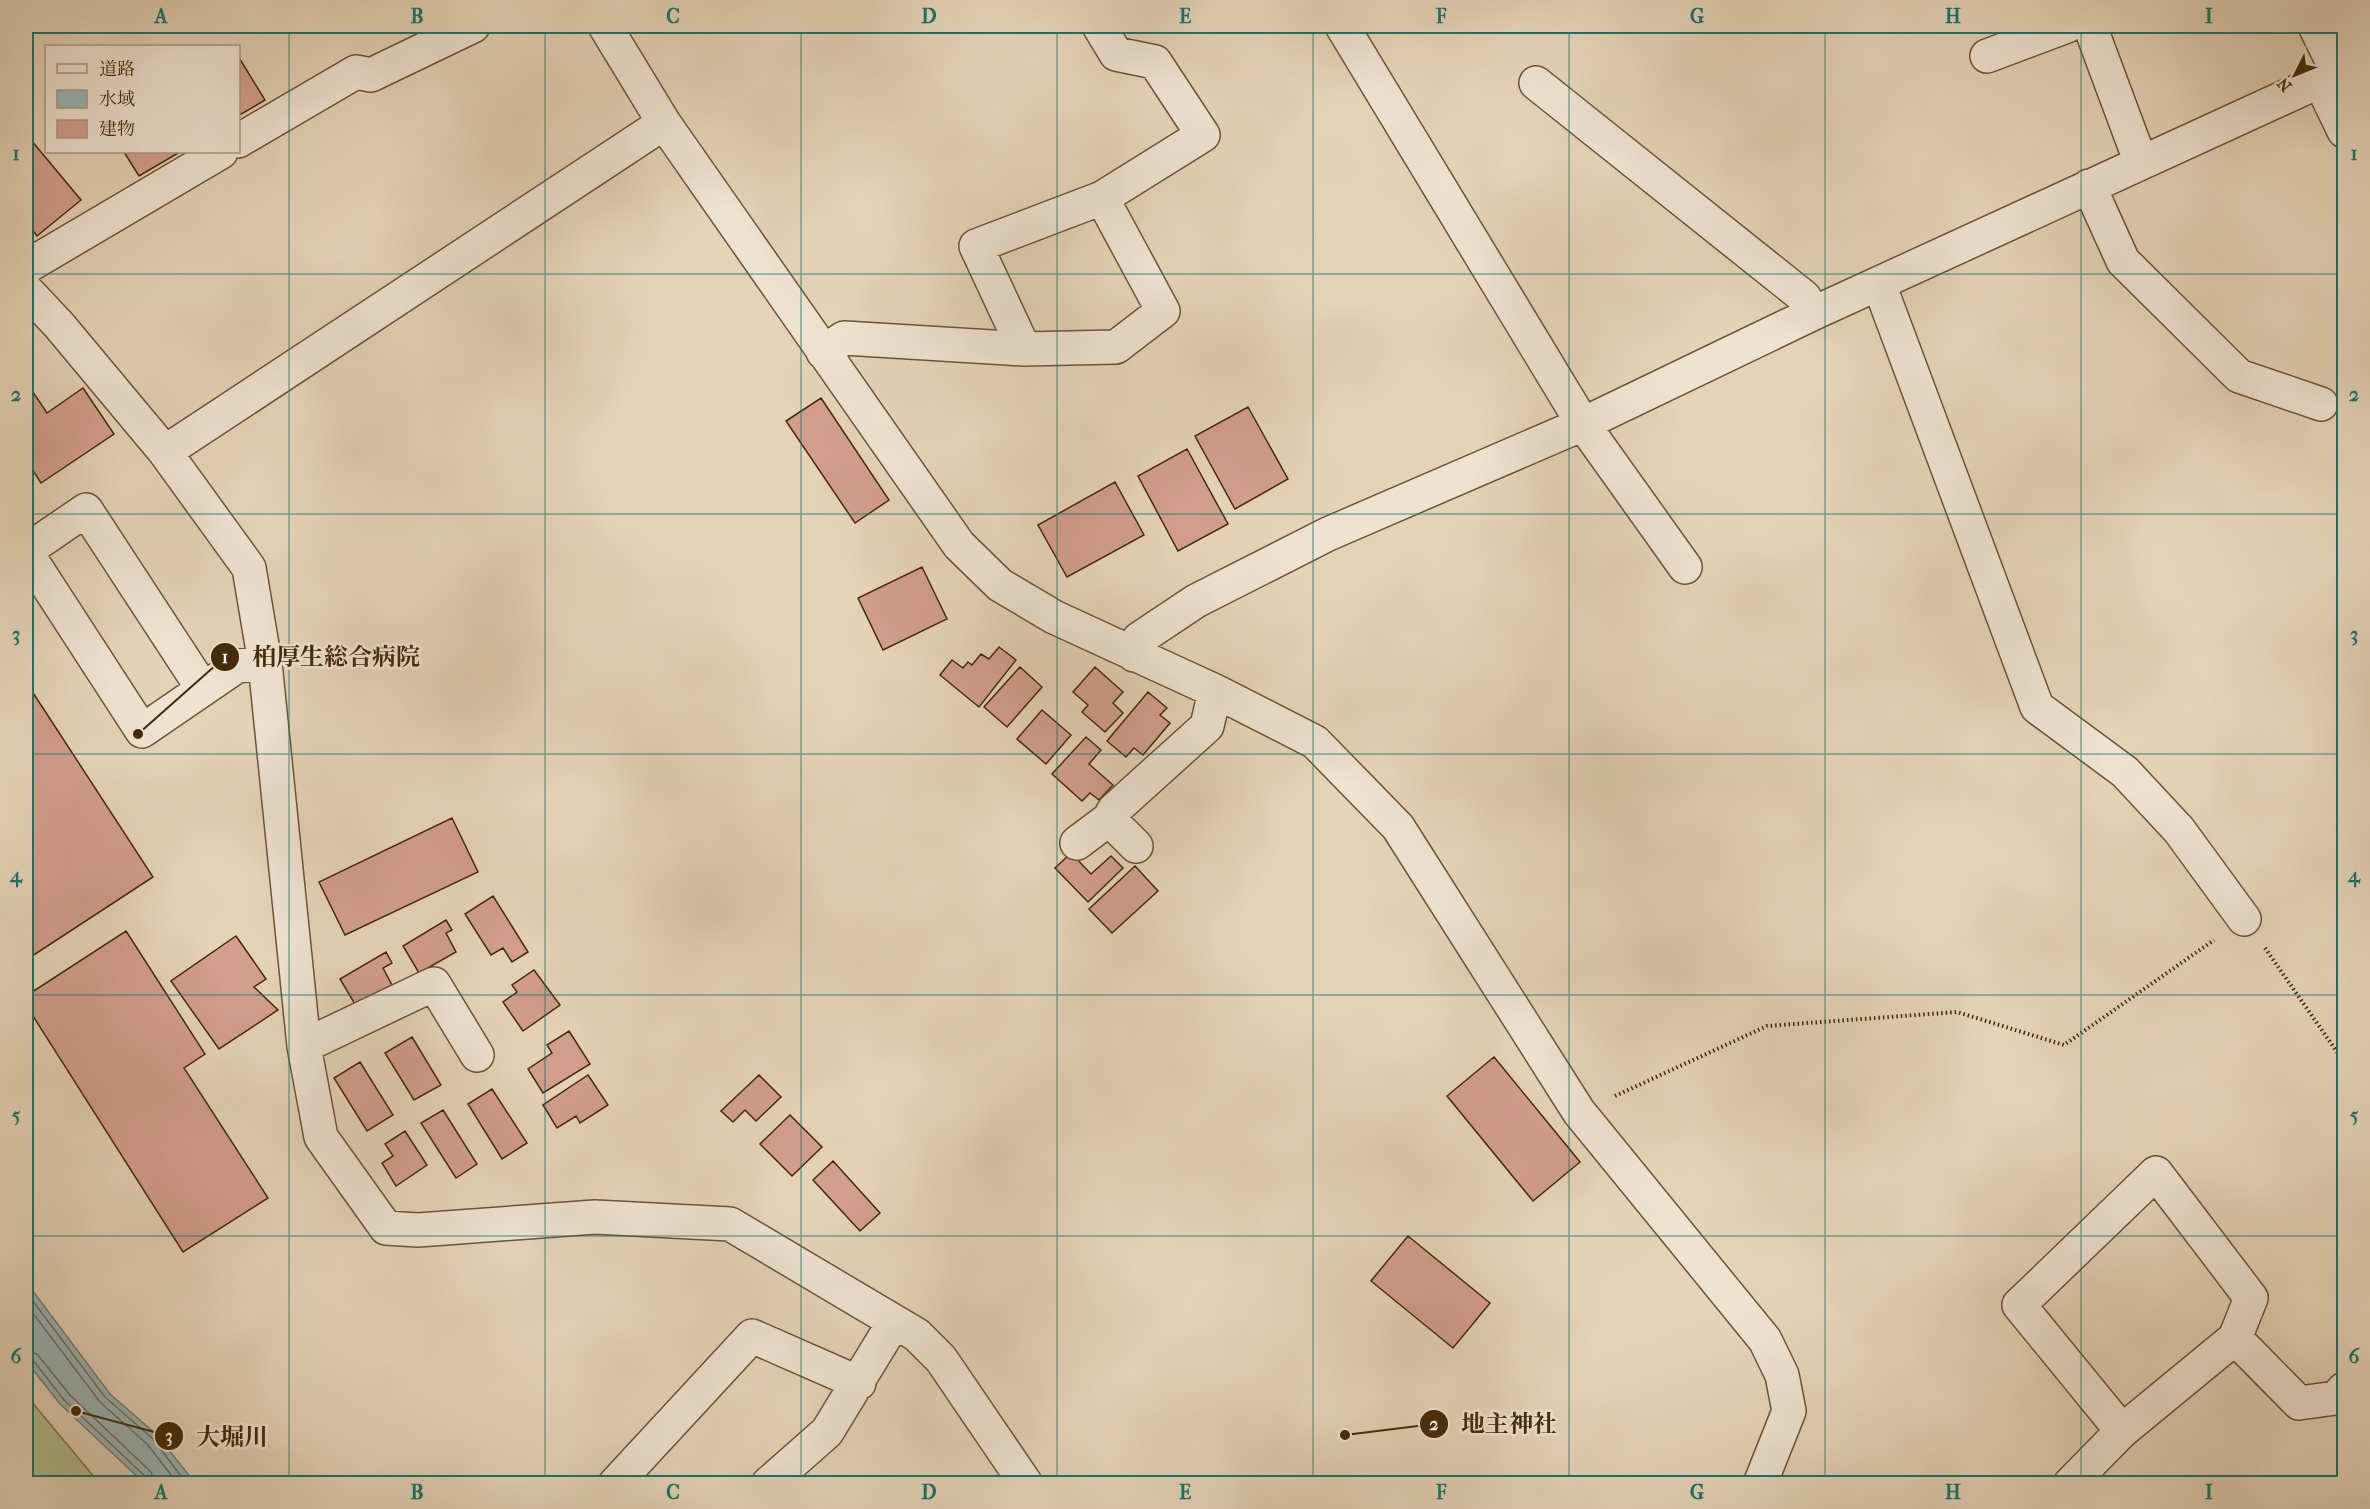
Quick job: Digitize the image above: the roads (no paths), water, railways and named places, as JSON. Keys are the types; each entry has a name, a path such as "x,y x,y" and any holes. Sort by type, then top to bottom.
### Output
{"street":[{"path":"240,140 356,72 371,75 473,26"},
{"path":"605,26 664,123 959,545 1000,585 1054,617 1215,691 1315,742 1398,827 1579,1113 1765,1340 1782,1375 1789,1412 1760,1484"},
{"path":"1024,349 976,246 1102,198 1203,135 1155,62 1116,54 1100,26"},
{"path":"1342,26 1583,424 1685,567"},
{"path":"1987,56 2067,26"},
{"path":"2090,26 2141,163"},
{"path":"2315,26 2334,75 2344,131"},
{"path":"1134,655 1138,639 1196,601 1328,534 1583,424 1814,313 2334,75"},
{"path":"1536,82 1804,297 1814,313"},
{"path":"165,452 664,123"},
{"path":"26,267 219,153"},
{"path":"2089,186 2123,261 2239,376 2320,404"},
{"path":"823,352 844,338 1024,349 1116,347 1163,311 1102,198"},
{"path":"1879,284 2037,707 2125,772 2179,830 2244,919"},
{"path":"31,306 165,452 249,568 265,663 304,1046 321,1137 386,1228 418,1230 596,1217 729,1224 917,1335 941,1359 1026,1484"},
{"path":"203,689 86,510 26,552 142,730 203,689 237,666 265,663"},
{"path":"1077,843 1109,819 1114,810 1207,726 1215,691"},
{"path":"1109,819 1136,846"},
{"path":"304,1046 434,984 477,1055"},
{"path":"2070,1484 2122,1431 2235,1338 2251,1298 2156,1173 2019,1305 2122,1431"},
{"path":"768,1484 828,1432 888,1332 891,1320"},
{"path":"615,1484 752,1336 859,1383"},
{"path":"2235,1338 2299,1402 2336,1398 2344,1389"}],"water":[{"path":"26,1282 110,1394 157,1435 195,1483 144,1483 60,1404 26,1361"}],"place":[{"name":"柏厚生総合病院","path":"138,734"},
{"name":"大堀川","path":"76,1411"},
{"name":"地主神社","path":"1345,1435"}]}
